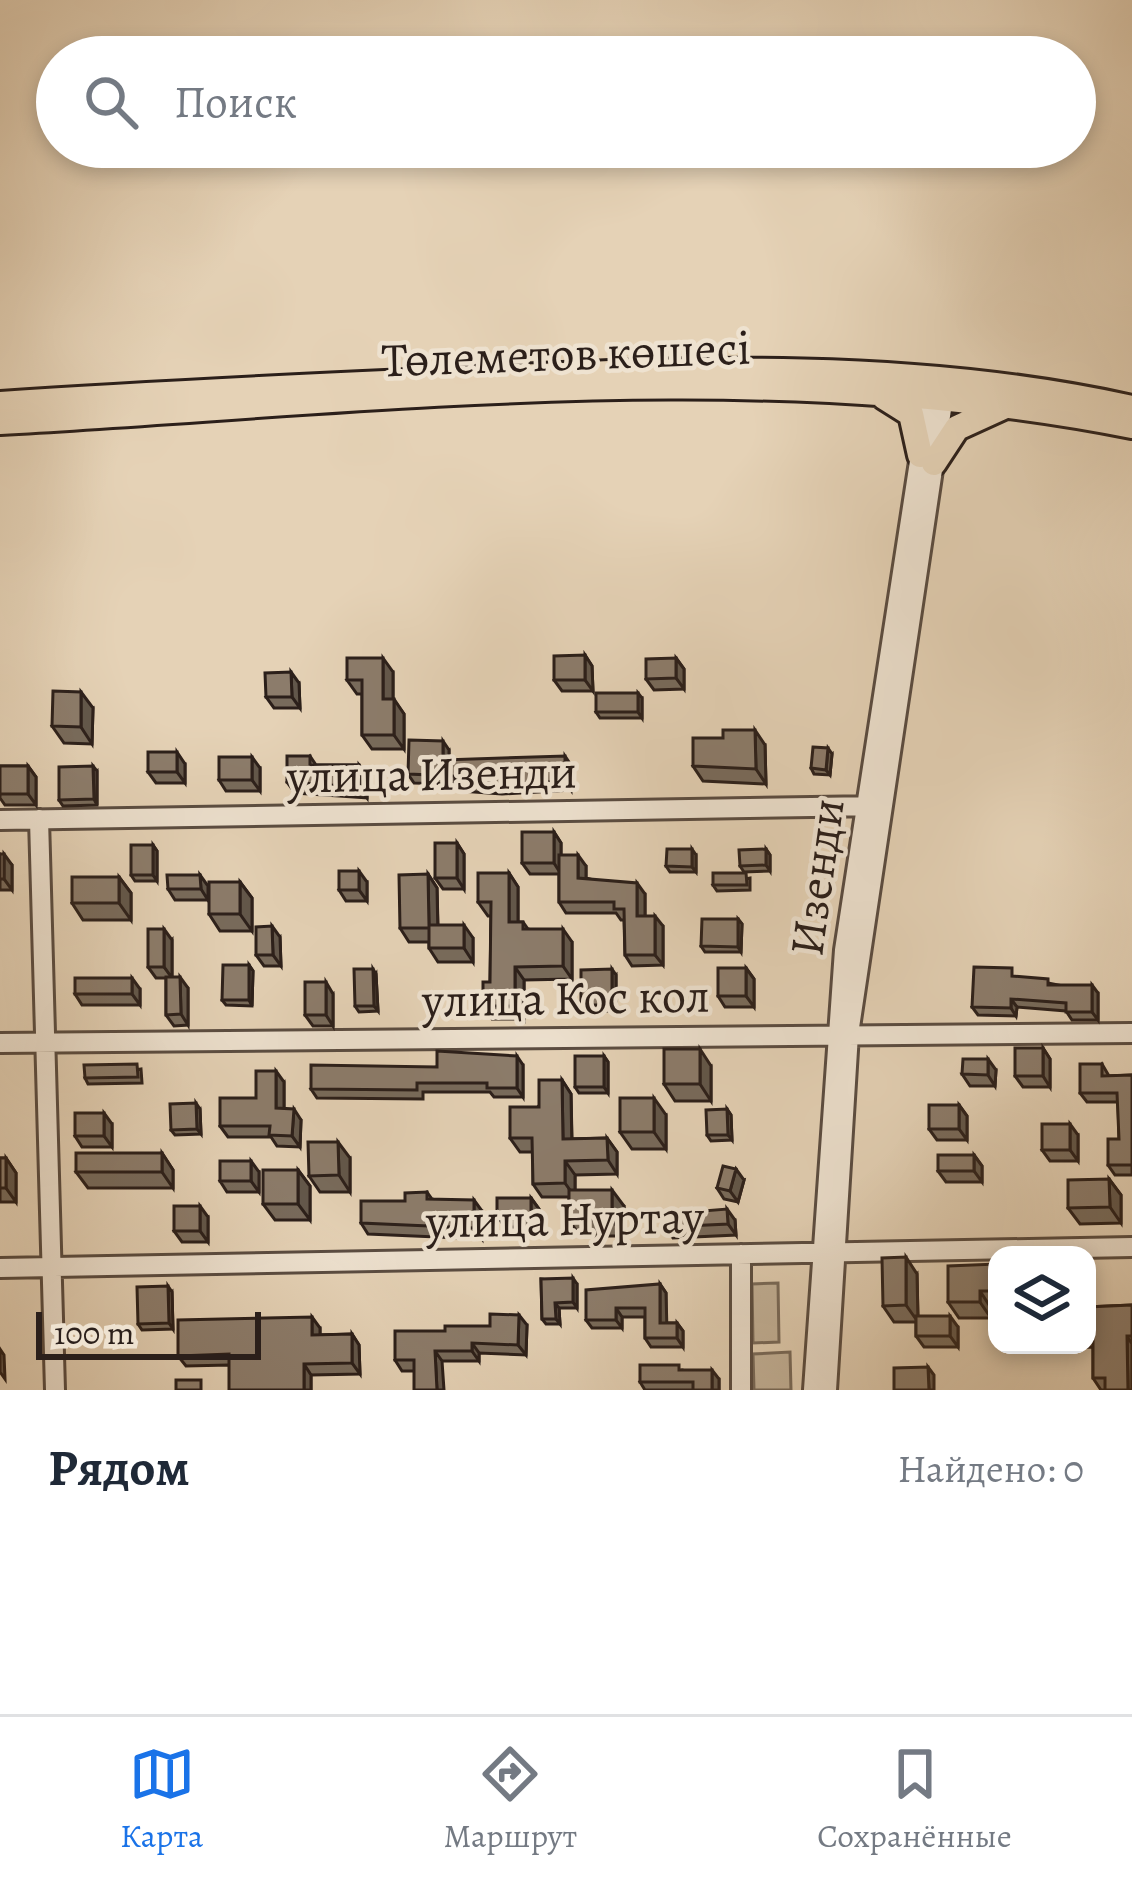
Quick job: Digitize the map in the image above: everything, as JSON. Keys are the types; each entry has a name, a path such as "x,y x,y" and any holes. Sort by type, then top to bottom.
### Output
{"main road":[{"name":"Төлеметов көшесі","path":"0,404 640,370 772,370 1132,408"},
{"name":"Төлеметов көшесі","path":"0,422 619,390 938,388 1132,427"},
{"path":"858,392 901,403 927,459 957,428 988,410 1013,405"}],"street":[{"name":"Изенди","path":"813,1390 828,1252 842,1034 938,388"},
{"name":"улица Изенди","path":"0,820 873,806"},
{"path":"39,819 41,1041 56,1267 55,1390"},
{"name":"улица Кос кол","path":"0,1042 1132,1033"},
{"name":"улица Нуртау","path":"0,1268 1132,1247"},
{"name":"Изенди","path":"827,1390 828,1252"},
{"path":"741,1254 741,1390"}],"shaded area":[{"path":"778,1283 779,1342 753,1343 752,1284"},
{"path":"790,1352 791,1390 754,1390 753,1354"}],"building":[{"path":"585,655 585,680 554,680 554,656"},
{"path":"347,658 383,658 383,699 394,699 394,735 362,735 362,680 347,680"},
{"path":"676,658 676,678 646,679 646,659"},
{"path":"291,672 292,697 266,697 265,673"},
{"path":"53,691 81,692 81,727 52,726"},
{"path":"596,693 638,693 638,712 596,712"},
{"path":"723,730 755,730 756,769 693,766 693,738 723,738"},
{"path":"409,740 443,741 443,760 565,756 565,781 496,785 455,782 455,776 408,774"},
{"path":"813,747 828,748 826,770 811,768"},
{"path":"148,752 177,752 177,772 148,772"},
{"path":"287,756 310,756 310,765 359,765 359,787 287,782"},
{"path":"219,757 252,757 252,780 219,780"},
{"path":"0,766 28,766 28,794 0,794"},
{"path":"93,766 94,799 59,800 59,767"},
{"path":"522,832 554,832 554,863 522,863"},
{"path":"435,843 457,843 457,878 435,878"},
{"path":"131,845 153,845 153,875 131,875"},
{"path":"667,849 692,849 692,867 666,866"},
{"path":"766,849 766,865 740,866 739,850"},
{"path":"0,854 4,854 4,879 0,879"},
{"path":"559,855 578,855 578,878 637,883 637,916 655,916 655,955 625,955 624,909 614,909 614,902 559,902"},
{"path":"339,871 359,871 359,890 339,890"},
{"path":"478,873 509,873 509,922 523,922 523,929 563,929 563,966 515,967 515,1006 483,1006 483,982 490,982 491,902 478,902"},
{"path":"713,873 746,873 747,885 713,885"},
{"path":"428,874 429,925 464,925 464,948 429,948 429,928 400,928 399,875"},
{"path":"167,875 200,875 201,889 168,889"},
{"path":"72,877 119,877 119,903 72,903"},
{"path":"209,882 240,882 240,914 209,914"},
{"path":"702,919 738,919 738,947 701,946"},
{"path":"272,926 273,955 256,955 256,927"},
{"path":"148,929 164,929 164,967 148,967"},
{"path":"223,965 249,965 249,1000 222,1000"},
{"path":"974,967 1012,968 1012,976 1048,979 1048,985 1092,985 1092,1012 1066,1012 1066,1003 1011,999 1011,1008 972,1007"},
{"path":"718,968 746,968 746,996 718,996"},
{"path":"354,969 373,969 374,1006 355,1006"},
{"path":"612,969 612,1005 581,1005 581,970"},
{"path":"166,977 180,977 181,1014 166,1015"},
{"path":"75,978 132,978 132,994 75,994"},
{"path":"305,982 326,982 326,1015 305,1015"},
{"path":"1015,1048 1043,1048 1043,1076 1015,1076"},
{"path":"664,1049 700,1049 700,1084 664,1084"},
{"path":"437,1051 517,1056 517,1088 417,1083 417,1090 311,1089 311,1065 437,1067"},
{"path":"575,1056 604,1056 604,1087 575,1087"},
{"path":"963,1059 988,1059 988,1075 962,1074"},
{"path":"137,1064 138,1077 85,1078 84,1065"},
{"path":"1080,1064 1102,1064 1102,1076 1132,1075 1132,1165 1108,1165 1108,1139 1119,1139 1117,1093 1080,1093"},
{"path":"256,1071 276,1071 276,1108 294,1109 292,1136 269,1135 270,1126 220,1126 220,1098 256,1098"},
{"path":"539,1080 562,1080 563,1139 607,1138 608,1160 565,1161 565,1183 533,1184 532,1138 510,1138 510,1107 539,1107"},
{"path":"620,1098 654,1098 654,1132 620,1132"},
{"path":"196,1103 197,1129 171,1130 170,1104"},
{"path":"929,1105 959,1105 959,1129 929,1129"},
{"path":"727,1109 728,1135 707,1135 706,1110"},
{"path":"75,1113 104,1113 104,1136 75,1136"},
{"path":"1042,1124 1070,1124 1070,1150 1042,1150"},
{"path":"308,1142 338,1142 339,1175 309,1176"},
{"path":"76,1153 162,1153 162,1172 76,1172"},
{"path":"938,1155 974,1155 974,1171 938,1171"},
{"path":"0,1158 6,1158 6,1188 0,1188"},
{"path":"220,1161 251,1161 251,1181 220,1181"},
{"path":"723,1166 736,1169 730,1191 717,1188"},
{"path":"263,1170 298,1170 298,1204 263,1204"},
{"path":"1109,1179 1110,1207 1068,1208 1068,1180"},
{"path":"569,1190 612,1190 612,1220 569,1220"},
{"path":"427,1192 427,1199 474,1200 474,1228 361,1223 361,1201 405,1201 405,1193"},
{"path":"497,1198 531,1198 531,1216 497,1216"},
{"path":"174,1206 200,1206 200,1231 174,1231"},
{"path":"727,1209 728,1224 666,1227 665,1214"},
{"path":"906,1257 906,1305 883,1306 882,1258"},
{"path":"988,1264 988,1291 980,1291 980,1302 948,1302 948,1266"},
{"path":"573,1278 573,1302 555,1303 556,1319 542,1319 541,1279"},
{"path":"660,1284 660,1323 677,1323 677,1338 645,1338 645,1308 616,1308 616,1320 586,1320 586,1290"},
{"path":"168,1286 169,1323 138,1324 137,1287"},
{"path":"1132,1305 1128,1390 1105,1390 1105,1378 1093,1378 1096,1307"},
{"path":"490,1314 519,1315 518,1345 472,1343 472,1351 435,1351 437,1390 414,1390 414,1360 395,1360 395,1331 490,1326"},
{"path":"916,1316 950,1316 950,1336 916,1336"},
{"path":"312,1317 312,1335 352,1334 352,1363 304,1364 304,1390 229,1390 229,1354 178,1356 178,1320"},
{"path":"640,1365 712,1370 712,1390 693,1390 693,1382 640,1382"},
{"path":"928,1367 929,1390 894,1390 894,1368"},
{"path":"176,1380 201,1380 201,1390 176,1390"}]}
